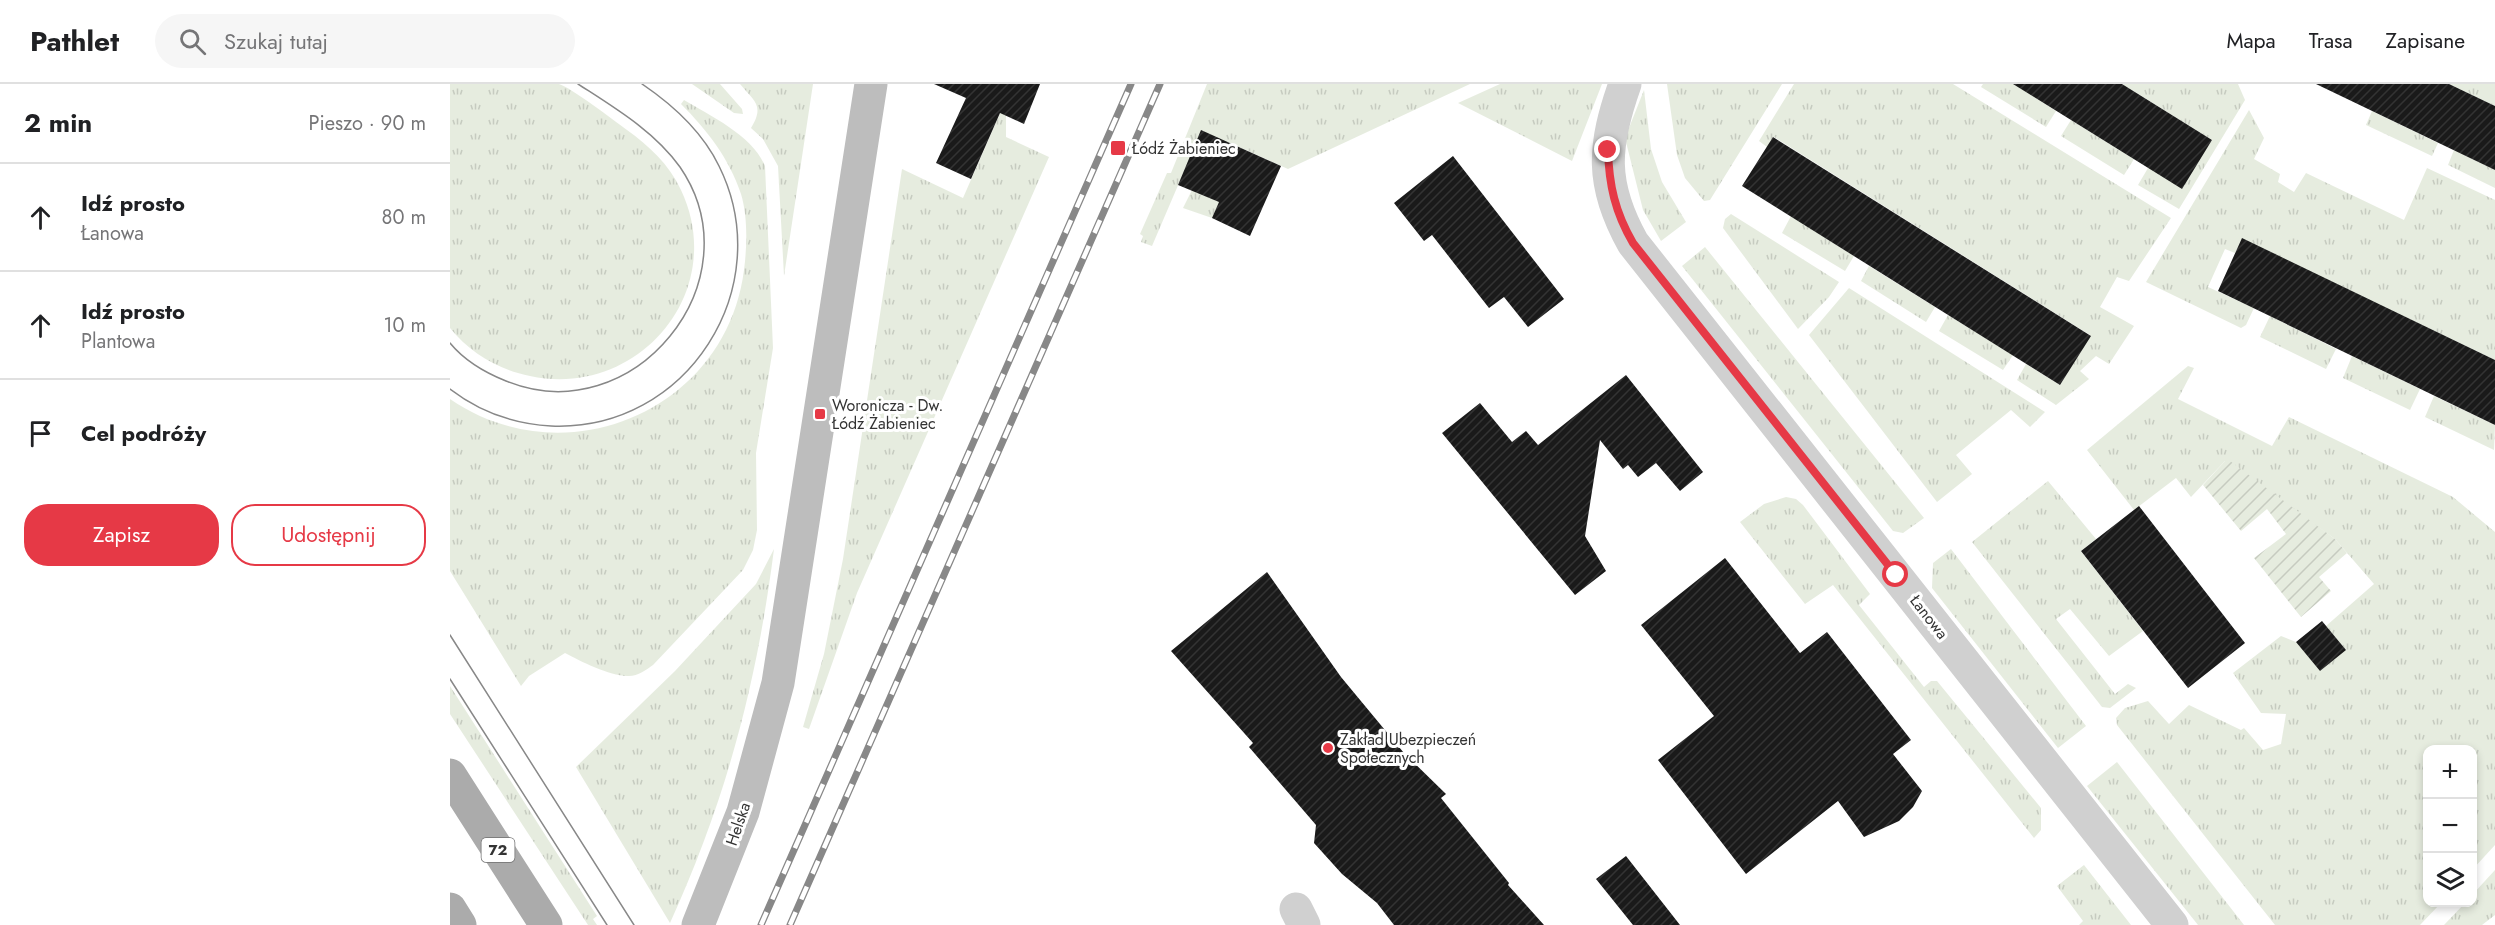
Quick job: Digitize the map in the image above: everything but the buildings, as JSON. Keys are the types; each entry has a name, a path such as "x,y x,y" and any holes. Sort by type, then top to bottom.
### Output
{"main road":[{"name":"72","path":"450,775 546,925"},
{"path":"450,909 460,925"}],"street":[{"name":"Helska","path":"698,925 743,812 770,720 790,617 871,84"},
{"name":"Łanowa","path":"1625,84 1611,124 1608,150 1610,188 1616,209 1633,243 2172,925"}],"green space":[{"path":"450,84 559,84 565,86 635,136 658,156 671,172 681,190 693,228 693,265 683,300 664,330 638,354 606,371 569,379 530,376 496,365 476,353 450,328"},
{"path":"692,84 720,84 742,109 743,114 734,113"},
{"path":"740,84 813,84 784,276 778,166 763,139 751,128 757,114 756,104"},
{"path":"1207,84 1470,84 1288,169 1230,143 1226,187 1212,218 1183,208 1192,190 1185,169 1152,246 1141,242 1143,236 1140,234 1167,173 1171,173"},
{"path":"1500,84 1602,84 1572,161 1458,103"},
{"path":"1667,84 1782,84 1710,200 1704,201 1685,178 1677,155"},
{"path":"1794,84 1953,84 2171,218 2129,281 2117,277 2100,307 2134,326 2109,364 2096,356 2080,371 2089,379 2056,405 2017,380 2026,364 2060,385 2090,335 1774,137 1767,147 1759,141"},
{"path":"1983,84 2014,84 2056,111 2046,127 1981,87"},
{"path":"2122,84 2238,84 2245,100 2179,209 2138,185 2148,168 2212,140"},
{"path":"2449,84 2495,84 2495,106"},
{"path":"1644,90 1651,149 1662,182 1686,222 1661,241 1643,210 1625,138"},
{"path":"684,100 741,136 759,155 765,166 773,348 756,453 757,530 753,550 743,570 653,665 644,671 631,676 612,674 565,653 529,676 521,686 450,571 450,399 495,422 542,432 589,430 633,417 673,394 707,361 731,319 744,270 746,222 741,194 730,168 708,134 681,104"},
{"path":"2249,110 2264,138 2254,159 2280,174 2278,182 2294,192 2306,173 2404,220 2427,168 2495,200 2495,360 2242,239 2235,253 2225,249 2208,287 2254,308 2246,325 2241,328 2146,282"},
{"path":"1001,111 1006,113 1006,137 1049,157 857,593 809,729 803,727 824,654 843,559 902,169 963,198"},
{"path":"2372,111 2438,143 2432,156 2366,125"},
{"path":"2071,120 2134,159 2124,175 2061,136"},
{"path":"2454,150 2495,170 2495,188 2448,165"},
{"path":"1731,214 1839,282 1829,297 1798,329 1723,228 1725,219"},
{"path":"1791,216 1854,256 1845,271 1782,233"},
{"path":"1705,247 1924,518 1903,533 1893,531 1682,266"},
{"path":"1869,266 1935,307 1926,322 1861,281"},
{"path":"1849,288 2045,412 2030,427 2011,410 1956,455 1972,474 1937,502 1809,335"},
{"path":"1948,315 2013,355 2003,370 1939,331"},
{"path":"2270,316 2336,349 2326,369 2260,337"},
{"path":"2352,356 2420,389 2410,410 2343,378"},
{"path":"2188,366 2194,368 2178,399 2272,446 2289,417 2453,497 2495,532 2495,845 2477,865 2477,745 2423,745 2423,907 2437,907 2420,925 2275,925 2117,725 2116,718 2125,708 2148,701 2169,724 2189,705 2241,730 2244,728 2263,750 2281,744 2286,714 2261,713 2233,673 2281,636 2296,642 2346,650 2326,626 2374,584 2335,539 2225,461 2191,497 2176,478 2134,510 2087,450"},
{"path":"2434,396 2495,425 2494,450 2425,417"},
{"path":"2225,461 2230,461 2335,539 2347,553 2319,577 2331,591 2301,617 2254,558 2286,534 2267,509 2241,531 2203,485"},
{"path":"2048,481 2096,539 2081,551 2143,631 2109,656 2070,609 2056,619 2115,694 2128,684 2136,688 2110,708 2102,707 1972,542"},
{"path":"1786,497 1796,499 1803,505 1870,594 1859,605 1924,687 1931,681 1937,681 2041,808 2041,830 2034,838 1833,585 1805,604 1740,522 1764,504"},
{"path":"774,549 758,647 737,740 707,832 670,923 576,767 675,671 756,584"},
{"path":"1951,549 2086,726 2058,748 1932,588 1933,563"},
{"path":"450,686 597,916 593,919 597,925 588,925 450,714"},
{"path":"2117,762 2244,925 2198,925 2087,786"},
{"path":"2084,865 2131,925 2079,925 2083,921 2057,886"},
{"path":"2495,870 2495,915 2482,925 2444,925 2461,907 2477,907 2477,890"}],"tram line":[{"path":"450,343 476,365 506,381 553,391 598,386 637,366 670,336 693,299 704,256 700,211 680,167 646,131 578,84"},
{"path":"450,389 485,410 524,423 551,426 600,422 643,405 680,378 708,344 728,303 737,259 735,212 719,166 704,141 676,110 642,84"},
{"path":"450,635 634,925"},
{"path":"450,679 607,925"}],"railway":[{"path":"761,925 1131,84"},
{"path":"790,925 1160,84"}],"place":[{"name":"Łódź Żabieniec","path":"1118,148"},
{"name":"Woronicza - Dw. Łódź Żabieniec","path":"820,414"},
{"name":"Zakład Ubezpieczeń Społecznych","path":"1328,748"}],"route":[{"path":"1608,150 1610,188 1616,209 1633,243 1896,575"}]}
